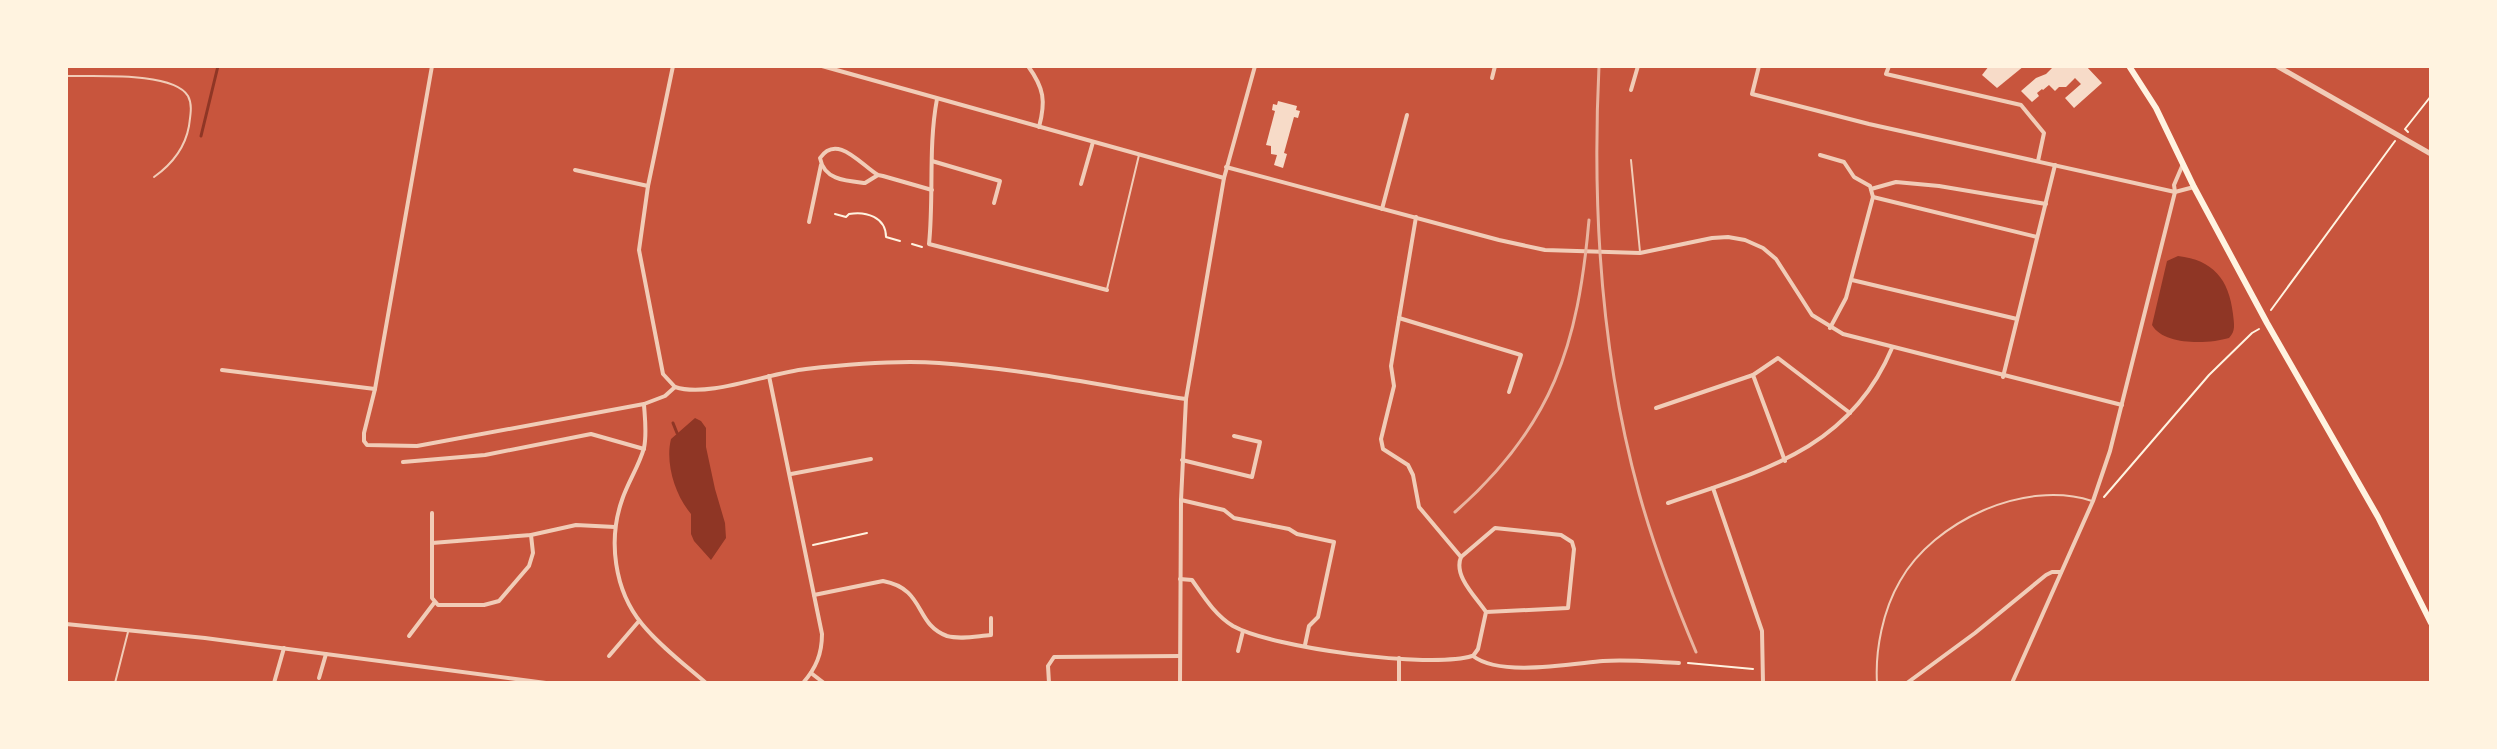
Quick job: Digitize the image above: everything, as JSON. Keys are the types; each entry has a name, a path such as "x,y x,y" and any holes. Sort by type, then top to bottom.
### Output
{"main road":[{"path":"2129,66 2150,97 2267,323 2372,505 2431,623"}],"street":[{"path":"432,66 375,389 364,433 367,445 417,446 644,404 665,396 675,387"},
{"path":"673,66 648,186 639,250 663,374 675,387 686,391 704,390 838,366 890,362 938,363 1032,373 1186,399"},
{"path":"822,66 1224,178"},
{"path":"1028,66 1041,87 1044,107 1039,128"},
{"path":"1180,683 1181,500 1186,399 1226,167 1255,66"},
{"path":"1492,78 1495,66"},
{"path":"1631,90 1638,66"},
{"path":"1759,66 1752,94 1861,122 2175,192 2194,187"},
{"path":"1889,66 1886,74 2021,105 2044,133 2038,161"},
{"path":"2277,66 2431,154"},
{"path":"937,99 932,129 929,244 1107,290"},
{"path":"1382,209 1407,115"},
{"path":"1081,184 1093,142"},
{"path":"809,222 820,158 832,147 842,148 878,175 932,190"},
{"path":"1820,155 1844,162 1854,177 1870,186 1873,197 1846,298 1830,328"},
{"path":"932,161 1000,181 994,203"},
{"path":"2012,683 2094,498 2122,405 2175,192 2174,185 2183,164"},
{"path":"821,165 831,177 848,181 865,183 878,175"},
{"path":"2003,377 2055,165"},
{"path":"1226,167 1525,247 1640,253 1712,238 1745,240 1763,248 1776,259 1812,315 1843,334 2122,405"},
{"path":"575,170 648,186"},
{"path":"1871,189 1896,182 1967,189 2046,204"},
{"path":"1873,197 2037,237"},
{"path":"1416,217 1391,366 1394,386 1381,439 1383,449 1408,465 1419,507 1461,557"},
{"path":"1852,279 2017,319"},
{"path":"1399,318 1521,355 1509,392"},
{"path":"1668,503 1785,461 1820,439 1850,413 1877,379 1892,348"},
{"path":"1656,408 1753,375 1778,358 1850,413"},
{"path":"222,370 375,389"},
{"path":"1753,375 1785,461"},
{"path":"769,376 822,634 819,660 803,683"},
{"path":"644,404 644,449 622,500 615,527 615,555 620,581 639,621 706,683"},
{"path":"403,462 485,455 591,434 644,449"},
{"path":"1182,460 1252,477 1260,442 1234,436"},
{"path":"790,474 871,459"},
{"path":"1713,488 1762,631 1763,683"},
{"path":"1181,500 1224,510 1234,518 1334,542 1318,617 1309,626 1305,646"},
{"path":"409,636 434,603 432,513"},
{"path":"432,543 531,535 576,525 615,527"},
{"path":"1473,656 1478,649 1486,612 1459,573 1461,557 1495,528 1561,535 1572,542 1574,549 1568,608 1486,612"},
{"path":"434,603 443,606 484,605 499,601 533,560 531,535"},
{"path":"1907,683 2046,575 2061,572"},
{"path":"1180,579 1192,580 1215,611 1243,631 1305,646 1432,660 1473,656 1492,665 1556,667 1605,661 1679,663"},
{"path":"814,595 883,581 894,583 911,593 930,624 948,636 959,638 991,635 991,618"},
{"path":"609,656 639,621"},
{"path":"66,624 284,648 546,683"},
{"path":"1238,651 1243,631"},
{"path":"274,683 284,648"},
{"path":"319,678 326,654"},
{"path":"1049,683 1048,666 1054,657 1180,656"},
{"path":"1399,658 1399,683"},
{"path":"811,673 824,683"}],"lane":[{"path":"66,76 111,75 149,79 180,88 187,95 191,106 188,131 179,153 166,169 154,177"},
{"path":"1107,290 1139,155"},
{"path":"1631,160 1640,253"},
{"path":"1877,683 1880,640 1892,598 1910,566 1932,545 1973,516 2016,499 2063,495 2094,498"},
{"path":"115,683 129,631"}],"path":[{"path":"2405,129 2431,96"},
{"path":"2271,317 2269,312 2395,141"},
{"path":"835,214 846,217 861,214 880,220 886,237 900,241"},
{"path":"912,244 924,247 929,244"},
{"path":"2094,498 2104,497 2111,484 2209,375 2252,333 2263,328"},
{"path":"804,547 867,533"},
{"path":"1679,663 1762,670"}],"shaded area":[{"path":"2178,256 2210,267 2223,281 2234,321 2234,330 2229,338 2199,342 2176,340 2158,332 2152,325 2167,261"},
{"path":"695,418 706,428 706,447 725,523 726,538 711,560 694,541 691,514 676,488 670,468 671,439"}],"building":[{"path":"1989,66 2024,66 1997,88 1982,75"},
{"path":"2050,66 2086,66 2102,83 2074,108 2065,98 2081,84 2075,78 2066,87 2055,91 2049,85 2037,93 2039,96 2032,102 2021,91 2046,74 2052,68"},
{"path":"1278,101 1297,106 1296,110 1300,111 1298,118 1294,117 1283,168 1274,165 1277,155 1271,154 1271,146 1266,145 1275,111 1272,110 1273,104 1277,105"}],"waterway":[{"path":"201,136 218,66"},
{"path":"673,423 677,433"}],"railway":[{"path":"1599,66 1599,228 1602,281 1616,388 1645,513 1696,652"},
{"path":"1455,512 1516,448 1538,415 1555,381 1577,306 1589,220"}]}
